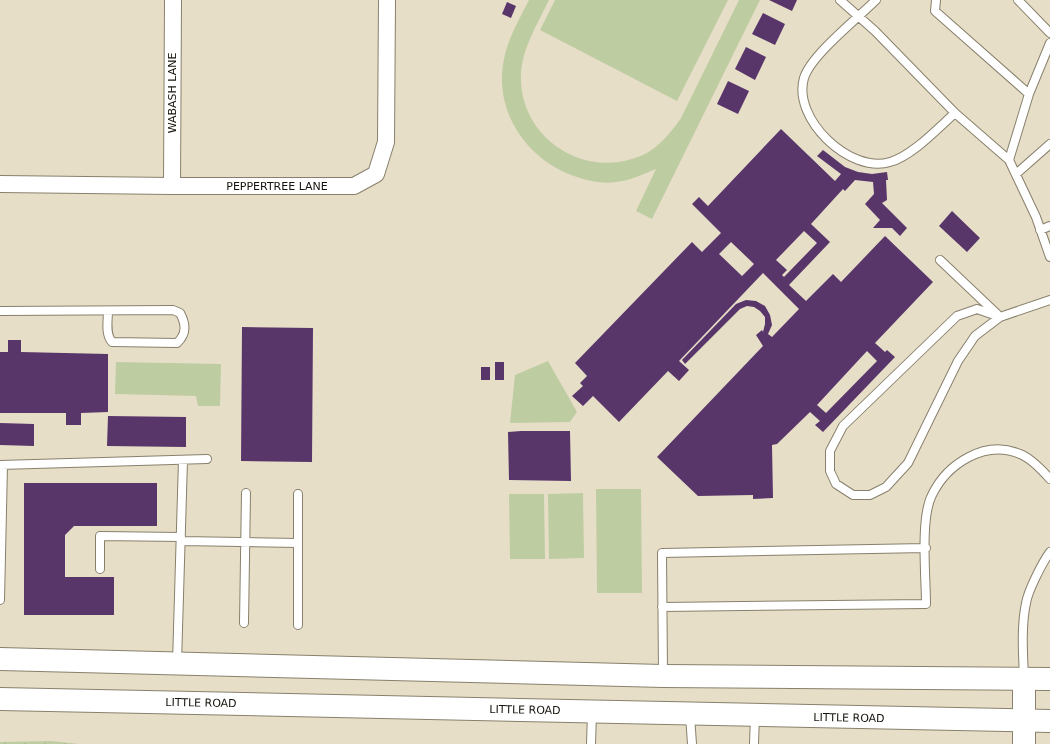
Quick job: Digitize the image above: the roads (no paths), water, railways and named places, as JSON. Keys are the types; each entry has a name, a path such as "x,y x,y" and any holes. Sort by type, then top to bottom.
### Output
{"main road":[{"path":"0,659 663,676 1050,679"},
{"path":"1024,679 1024,744"},
{"name":"LITTLE ROAD","path":"0,699 1050,721"}],"street":[{"name":"WABASH LANE","path":"172,186 173,0"},
{"name":"PEPPERTREE LANE","path":"0,184 354,186 376,174 386,142 387,0"}],"lane":[{"path":"840,0 860,16 956,113 1009,160 1040,230 1050,257"},
{"path":"876,0 817,56 804,77 802,95 808,114 820,132 840,151 862,162 876,164 891,162 909,152 956,113"},
{"path":"936,0 936,11 1029,94"},
{"path":"1018,0 1050,33"},
{"path":"1009,160 1029,94 1050,43"},
{"path":"1016,174 1050,144"},
{"path":"1040,230 1050,226"},
{"path":"940,260 1000,317"},
{"path":"1000,317 977,309 957,316 843,426 830,451 830,471 836,484 852,495 870,495 886,487 908,463 958,361 976,336 1000,317 1050,300"},
{"path":"0,310 108,310 173,310 180,313 184,320 185,331 183,338 177,343 112,342 109,339 108,332 108,310"},
{"path":"662,607 926,604 926,520 931,495 950,470 971,455 993,448 1020,454 1040,468 1050,479"},
{"path":"0,600 1,465 207,459"},
{"path":"177,664 183,460"},
{"path":"244,623 246,493"},
{"path":"298,494 298,625"},
{"path":"100,569 100,536 246,542 298,542"},
{"path":"663,676 662,553 926,548"},
{"path":"1024,679 1023,653 1026,602 1044,560 1050,552"},
{"path":"591,744 592,712"},
{"path":"690,714 692,744"},
{"path":"754,715 754,744"}]}
